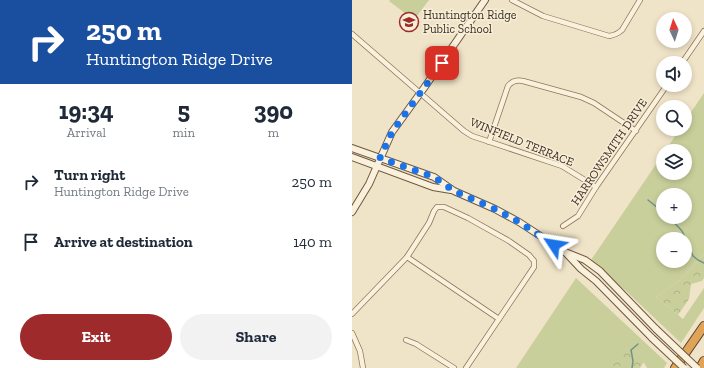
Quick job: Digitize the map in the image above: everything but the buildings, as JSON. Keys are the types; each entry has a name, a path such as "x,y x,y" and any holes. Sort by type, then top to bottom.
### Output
{"highway":[{"path":"675,368 704,326"},
{"path":"698,368 704,361"}],"street":[{"path":"352,212 369,184 392,132 485,0"},
{"path":"512,0 543,16 609,36 614,36 622,30 640,0"},
{"path":"687,56 704,31"},
{"name":"WINFIELD TERRACE","path":"352,34 464,131 472,136 562,166 596,187"},
{"path":"489,142 508,86 517,80 581,97 636,131"},
{"name":"HARROWSMITH DRIVE","path":"564,226 578,216 596,187 662,92"},
{"path":"352,148 434,177 454,191 495,209 519,222 565,252 585,260 600,270 656,329 698,368"},
{"path":"352,157 433,187 454,191"},
{"path":"352,314 406,256 429,223 437,207 444,207 468,218 509,241 529,255 534,261 534,267 466,368"},
{"path":"565,252 684,368"},
{"path":"406,256 499,319"},
{"path":"352,333 360,351 363,368"},
{"path":"406,340 416,344 454,368"}],"green space":[{"path":"429,0 414,20 389,1"},
{"path":"704,93 704,255 692,267 692,232 656,232 656,268 691,268 680,280 656,297 683,319 704,288 704,308 681,343 626,291 592,264 591,260 656,164 656,180 692,180 692,144 670,144 675,136 692,136 692,111"},
{"path":"704,255 704,278 702,281 691,284 689,299 678,315 656,297 680,280"},
{"path":"576,278 667,363 664,368 647,368 637,351 609,358 609,368 516,368"},
{"path":"619,350 637,351 644,362 640,368 609,368 609,358"}],"waterway":[{"path":"648,200 656,206"},
{"path":"676,224 682,231 693,256 704,263"},
{"path":"632,368 633,361 631,350 638,344"}],"place":[{"name":"Huntington Ridge Public School","path":"409,22"}],"route":[{"path":"442,63 392,132 380,158 434,177 454,191 495,209 519,222 554,245"}]}
